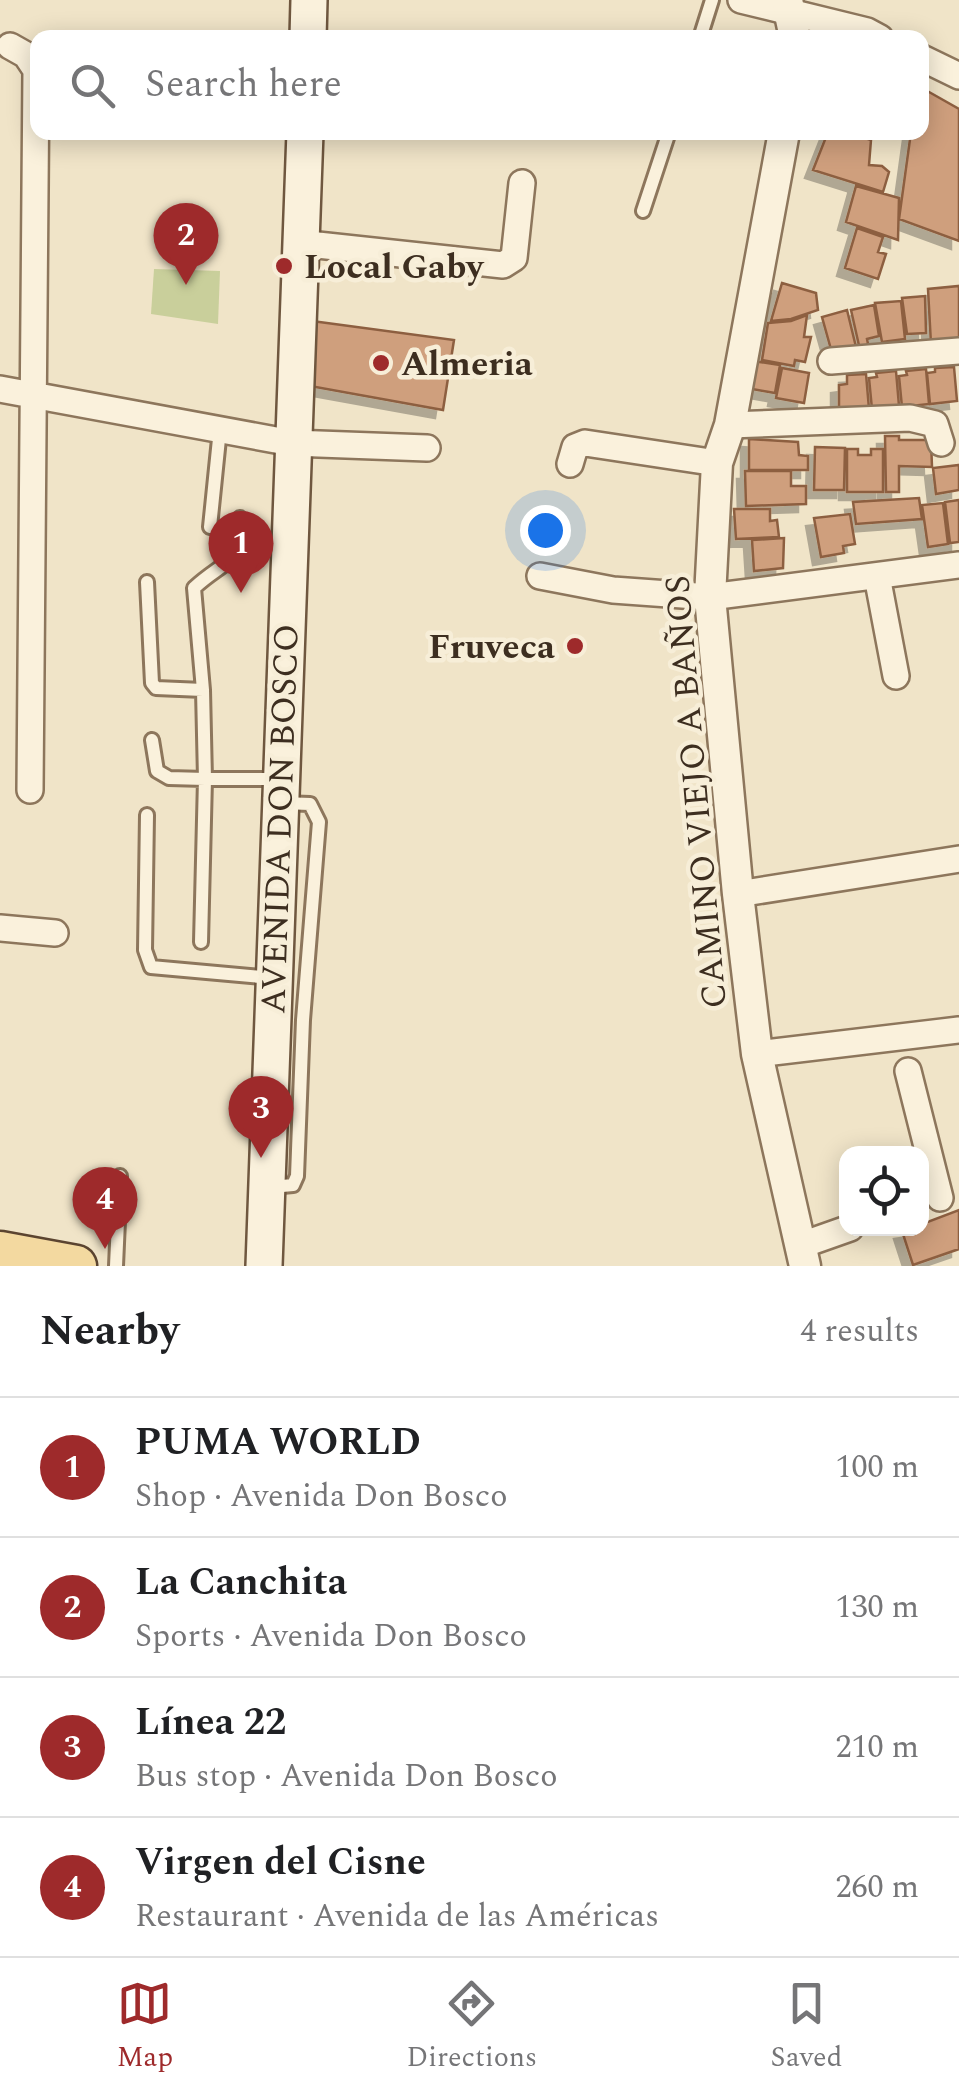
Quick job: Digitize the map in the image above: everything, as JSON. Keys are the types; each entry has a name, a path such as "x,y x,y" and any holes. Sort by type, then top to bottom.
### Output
{"main road":[{"path":"308,30 309,0"},
{"name":"AVENIDA DON BOSCO","path":"264,1266 305,140"},
{"path":"0,1252 76,1266"}],"street":[{"path":"742,0 791,17 861,30"},
{"path":"10,46 30,61"},
{"path":"929,61 959,76"},
{"path":"30,790 36,140"},
{"name":"CAMINO VIEJO A BAÑOS","path":"783,140 730,425 717,463 710,597 757,1054 802,1256"},
{"path":"299,242 503,265 514,258 522,183"},
{"path":"831,361 959,351"},
{"path":"0,388 292,443 426,448"},
{"path":"730,425 910,418 936,424 941,443"},
{"path":"570,464 575,447 586,443 717,463"},
{"path":"540,576 613,590 710,597 959,565"},
{"path":"877,576 896,676"},
{"path":"738,894 959,859"},
{"path":"0,928 55,933"},
{"path":"757,1054 959,1030"},
{"path":"908,1071 940,1198"},
{"path":"802,1256 839,1234"}],"lane":[{"path":"703,30 712,0"},
{"path":"643,211 666,140"},
{"path":"210,528 220,429"},
{"path":"201,942 205,779 203,690 194,588 236,556 241,542 240,518"},
{"path":"147,582 152,683 156,688 203,690"},
{"path":"152,740 157,771 169,778 205,779 280,791 310,804 320,822 303,1020 297,1176 293,1185 267,1187"},
{"path":"147,815 147,964 274,978"},
{"path":"116,1266 120,1176"}],"green space":[{"path":"154,269 220,271 218,324 151,314"}],"building":[{"path":"929,92 959,109 959,241 899,219 910,140 929,140"},
{"path":"825,140 871,140 869,165 882,166 889,172 883,192 813,170"},
{"path":"856,186 899,198 898,240 846,222"},
{"path":"857,228 883,237 878,252 886,254 878,279 845,268"},
{"path":"782,283 816,293 818,310 771,321"},
{"path":"959,286 959,342 931,344 928,289"},
{"path":"925,296 926,333 907,334 902,298"},
{"path":"901,301 905,339 882,342 875,303"},
{"path":"874,305 879,336 867,339 869,349 860,350 851,310"},
{"path":"847,310 856,347 832,353 822,317"},
{"path":"807,315 804,337 811,337 805,362 795,360 794,366 762,360 768,323"},
{"name":"Almeria","path":"312,321 454,340 443,410 310,386"},
{"path":"746,360 780,365 775,393 741,387"},
{"path":"954,367 957,401 930,404 927,373 935,372 935,368"},
{"path":"782,368 809,373 804,403 776,398"},
{"path":"926,369 929,404 902,407 899,376 907,375 906,371"},
{"path":"896,371 899,406 872,409 869,378 877,377 876,373"},
{"path":"866,374 869,409 839,411 839,385 847,384 847,375"},
{"path":"885,436 931,440 932,467 899,466 899,492 886,492"},
{"path":"749,439 798,442 799,455 808,456 808,470 749,470"},
{"path":"815,447 845,448 844,490 814,490"},
{"path":"847,449 858,449 858,455 871,455 871,449 883,449 883,492 847,492"},
{"path":"959,465 959,490 936,494 933,468"},
{"path":"745,471 791,471 791,486 806,486 806,504 746,506"},
{"path":"919,498 922,519 856,524 853,502"},
{"path":"959,500 959,542 950,543 945,502"},
{"path":"943,503 948,544 928,547 922,505"},
{"path":"734,509 770,509 770,521 777,520 779,537 736,539"},
{"path":"850,514 855,544 843,546 844,553 821,557 814,518"},
{"path":"784,538 783,568 754,571 752,540"},
{"path":"959,1210 959,1249 913,1265 904,1236 929,1236 929,1221"}],"place":[{"name":"Local Gaby","path":"284,266"},
{"name":"La Canchita","path":"186,285"},
{"name":"Almeria","path":"381,363"},
{"name":"PUMA WORLD","path":"241,593"},
{"name":"Fruveca","path":"575,646"},
{"name":"Línea 22","path":"261,1158"},
{"name":"Virgen del Cisne","path":"105,1249"}]}
